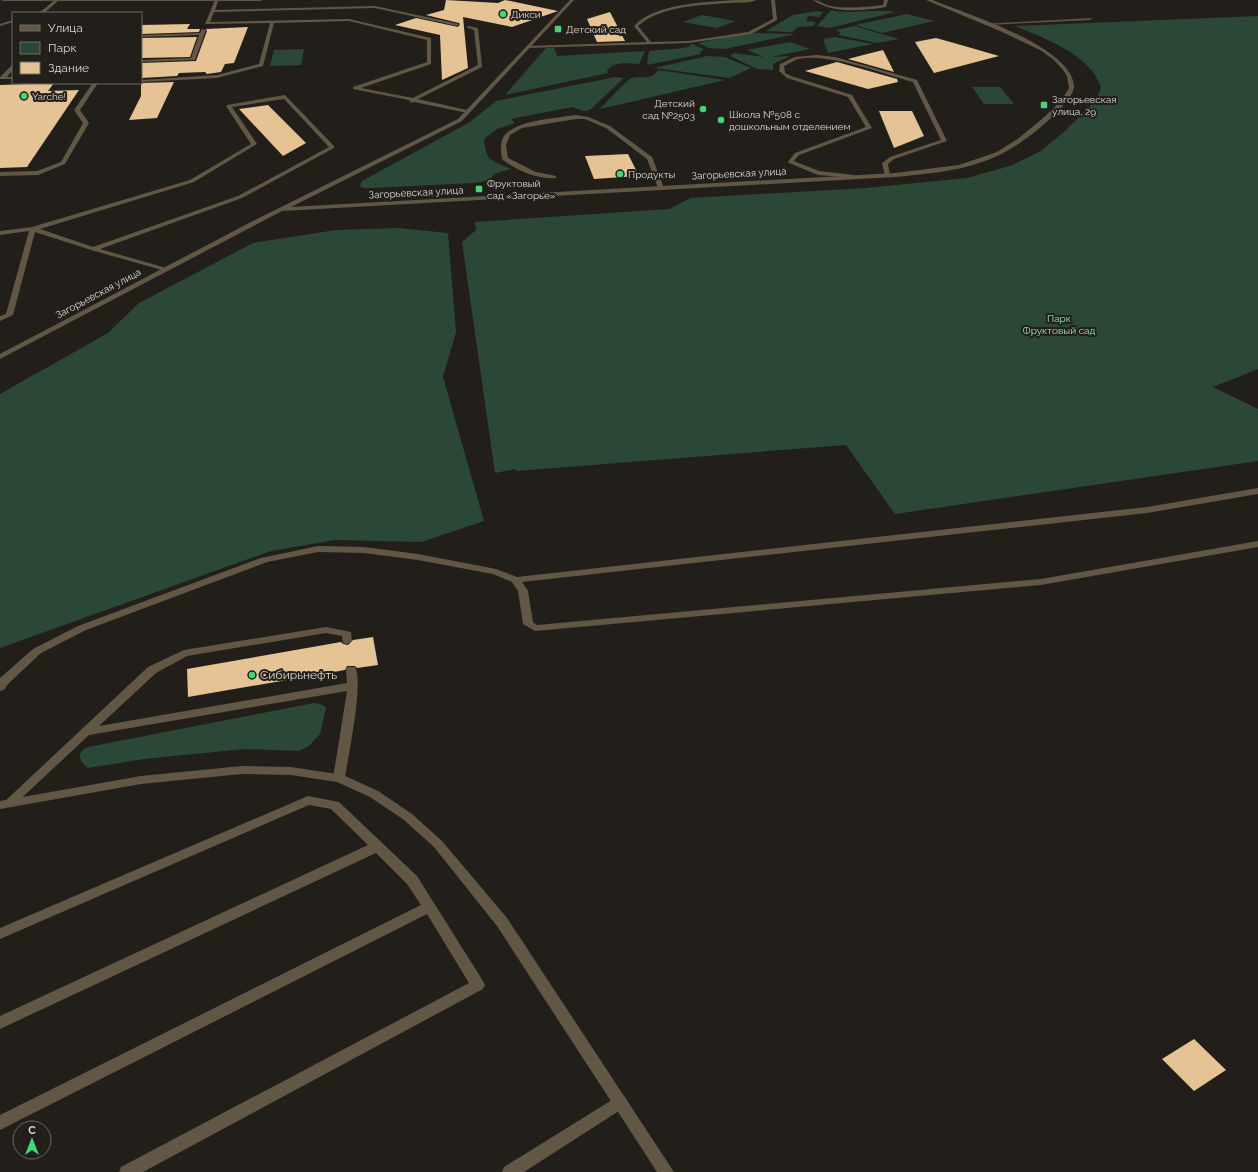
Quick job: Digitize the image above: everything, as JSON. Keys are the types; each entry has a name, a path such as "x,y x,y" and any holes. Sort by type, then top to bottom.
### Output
{"street":[{"path":"3,0 260,0"},
{"path":"282,209 460,120 572,0"},
{"path":"650,43 636,26 646,18 676,8 697,4 754,0"},
{"path":"528,47 689,42 749,33 775,20 773,0"},
{"path":"815,0 829,7 859,9 885,6 886,0"},
{"name":"Загорьевская улица","path":"0,356 164,269 282,209 854,177 944,169 966,165 991,157 1015,144 1033,130 1070,95 1071,83 1065,67 1040,49 986,24 928,0"},
{"path":"42,12 56,1"},
{"path":"142,61 193,59 216,1"},
{"path":"212,11 375,7 457,25"},
{"path":"986,24 1090,18"},
{"path":"207,23 349,20 429,39 429,63 355,88 468,111"},
{"path":"0,24 12,21"},
{"path":"142,81 217,77 242,72 261,65 272,22"},
{"path":"411,100 480,66 476,29 468,27"},
{"path":"142,36 202,34"},
{"path":"854,177 818,173 791,162 797,154 870,128 850,96 789,77 783,74 782,65 797,58 817,56 832,58 915,81 944,141 892,158 885,163 887,175"},
{"path":"2,78 12,68"},
{"path":"0,174 38,173 63,163 86,123 78,110 96,84"},
{"path":"0,233 33,229 192,181 254,144 229,106 284,98 332,147 240,197 93,249"},
{"path":"554,177 542,176 527,171 505,159 503,144 508,134 527,125 576,117 586,118 608,127 650,158 661,188"},
{"path":"33,229 93,249 164,269"},
{"path":"0,319 9,315 33,229"},
{"path":"0,687 4,681 37,651 82,628 264,560 318,549 364,550 418,557 496,572 516,580 1147,510 1258,491"},
{"path":"516,580 523,591 528,624 535,628 1041,582 1258,544"},
{"path":"5,804 152,670 184,653 326,630 347,634 347,641"},
{"path":"339,778 353,686 351,669"},
{"path":"84,732 353,686"},
{"path":"5,804 142,780 242,770 291,771 339,778 374,794 408,817 438,844 502,922 666,1172"},
{"path":"0,934 308,800 335,805 412,880 478,985 127,1172"},
{"path":"0,1023 378,846"},
{"path":"0,1123 429,907"},
{"path":"518,1170 620,1102"}],"green space":[{"path":"831,10 847,12 895,12 829,28 817,26"},
{"path":"817,11 823,12 819,17 808,16 806,21 816,22 813,26 798,27 792,32 766,31 793,15"},
{"path":"907,14 934,21 882,33 855,25"},
{"path":"702,15 736,21 717,28 683,22"},
{"name":"Парк Фруктовый сад","path":"1258,16 1258,369 1213,387 1258,409 1258,461 895,514 846,445 516,471 515,469 495,473 462,242 476,230 475,222 669,209 691,198 865,188 967,178 1010,166 1041,151 1065,131 1096,100 1101,88 1096,76 1088,66 1066,49 1015,26"},
{"path":"854,26 899,39 877,43 838,35 841,33 836,30"},
{"path":"748,33 796,34 724,49 709,48 698,43"},
{"path":"835,37 873,44 828,53 823,39"},
{"path":"790,42 810,49 771,57 790,56 773,64 773,70 757,69 730,56 734,53 764,57 747,50"},
{"path":"692,44 704,49 700,52 701,54 647,65 649,51 685,48"},
{"path":"546,48 554,48 557,56 645,51 639,64 617,64 609,68 607,71 608,73 505,95"},
{"path":"304,49 301,65 270,66 274,50"},
{"path":"707,56 725,57 751,68 729,78 655,68"},
{"path":"658,70 725,80 600,109 629,79 650,76"},
{"path":"615,77 624,78 590,110 584,111 572,107 511,119 515,123 497,129 484,139 488,156 494,162 511,169 494,174 493,177 488,180 473,183 373,188 363,188 360,186 362,181 470,122 496,101"},
{"path":"972,87 1000,87 1014,104 984,104"},
{"path":"398,228 448,233 456,332 443,377 484,521 421,542 335,540 271,551 0,648 0,394 108,333 139,303 253,243 336,230"},
{"path":"314,703 323,705 326,708 320,734 309,746 299,751 245,749 144,759 88,768 85,766 80,757 82,751 88,747"}],"building":[{"path":"446,0 498,3 505,0 558,11 512,27 463,17 468,68 442,80 440,35 395,25 416,18 458,27 460,24 459,23 426,15 444,10"},
{"path":"610,12 625,41 597,42 587,19"},
{"path":"190,24 187,29 200,29 199,32 142,34 142,25"},
{"path":"248,27 234,63 225,64 221,72 207,74 205,72 179,73 177,76 142,78 142,63 196,61 207,31 206,29"},
{"path":"197,37 190,57 142,58 142,38"},
{"path":"936,38 999,56 934,73 915,42"},
{"path":"883,50 894,72 848,59 867,54"},
{"path":"837,62 897,79 898,82 868,89 805,71"},
{"path":"174,82 157,118 129,120 141,96 142,83"},
{"path":"53,84 48,91 79,90 27,167 0,168 0,85"},
{"path":"268,105 306,143 283,156 239,109"},
{"path":"879,111 912,111 924,136 894,148"},
{"path":"628,154 639,176 594,179 585,156"},
{"path":"373,637 378,665 357,668 355,666 347,666 345,670 188,697 187,669 341,642 348,645 353,640"},
{"path":"1194,1039 1226,1070 1194,1091 1162,1059"}],"place":[{"name":"Дикси","path":"503,14"},
{"name":"Детский сад","path":"558,29"},
{"name":"Yarche!","path":"24,96"},
{"name":"Загорьевская улица, 29","path":"1044,105"},
{"name":"Детский сад №2503","path":"703,109"},
{"name":"Школа №508 с дошкольным отделением","path":"721,120"},
{"name":"Продукты","path":"620,174"},
{"name":"Фруктовый сад «Загорье»","path":"479,189"},
{"name":"Сибирьнефть","path":"252,675"}]}
